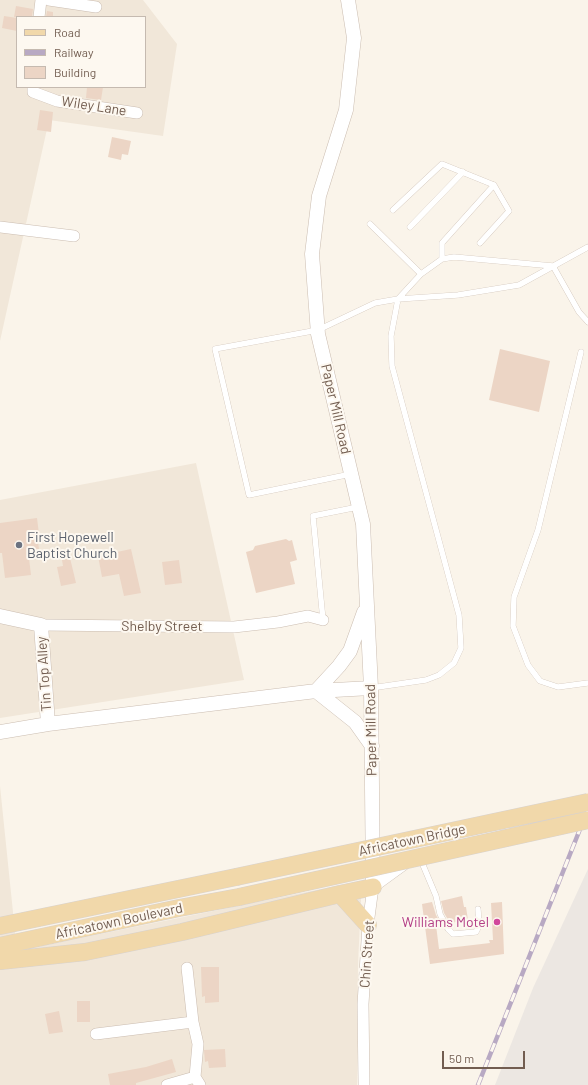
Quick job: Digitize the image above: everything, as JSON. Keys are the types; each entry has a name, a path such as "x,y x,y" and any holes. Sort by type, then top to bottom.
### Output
{"main road":[{"name":"Africatown Bridge","path":"236,877 588,802"},
{"name":"Africatown Bridge","path":"239,897 588,820"},
{"name":"Africatown Boulevard","path":"0,926 236,877"},
{"path":"0,962 85,952 182,932 373,887"},
{"path":"340,894 368,925"},
{"name":"Africatown Boulevard","path":"0,946 179,908 239,897"}],"street":[{"path":"39,16 41,0"},
{"path":"49,0 96,7"},
{"name":"Paper Mill Road","path":"348,0 354,38 346,110 319,196 312,254 318,330 363,524 371,688 373,824"},
{"name":"Wiley Lane","path":"34,88 33,92 57,101 137,113"},
{"path":"0,227 74,236"},
{"path":"316,691 339,666 350,651 367,606"},
{"name":"Shelby Street","path":"0,616 41,625 234,627 278,622 308,616 323,620"},
{"name":"Tin Top Alley","path":"41,625 48,724"},
{"path":"0,732 48,724 316,691 371,688"},
{"path":"316,691 355,722 372,746"},
{"path":"373,887 427,848 588,815"},
{"name":"Chin Street","path":"364,1085 363,1004 368,925 373,887 373,824"},
{"path":"167,1085 198,1081 198,1044 193,1022 187,968"},
{"path":"96,1034 193,1022"}],"lane":[{"path":"393,210 442,164 494,185 509,210 480,243"},
{"path":"410,227 463,172"},
{"path":"442,259 442,243 494,185"},
{"path":"370,224 421,274"},
{"path":"351,474 249,495 215,350 318,330 375,303 398,299 458,295 519,285 588,247"},
{"path":"371,688 426,680 439,675 454,663 461,648 459,615 392,366 391,336 398,299 421,274 442,259 454,257 554,266"},
{"path":"554,266 579,312 588,322"},
{"path":"581,352 538,530 514,597 513,626 528,665 540,681 558,687 588,683"},
{"path":"323,620 313,516 359,506"},
{"path":"419,854 436,896 440,914 448,929 453,934 476,932 479,926 478,909"}],"shaded area":[{"path":"0,0 143,0 177,44 163,136 49,120 0,341"},
{"path":"196,463 244,680 0,718 0,500"},
{"path":"0,786 17,951 360,881 361,901 358,964 357,1085 0,1085"},
{"path":"588,869 588,1085 495,1085 533,988"}],"building":[{"path":"16,6 33,9 32,16 14,17"},
{"path":"47,11 53,12 53,16 46,16"},
{"path":"4,16 16,18 16,31 2,28"},
{"path":"87,88 103,88 101,100 86,98"},
{"path":"40,110 53,112 51,132 37,130"},
{"path":"112,137 131,141 128,155 122,154 121,160 108,157"},
{"path":"500,349 550,361 539,412 489,400"},
{"name":"First Hopewell Baptist Church","path":"37,518 40,542 38,542 39,549 28,550 31,575 5,578 2,553 0,553 0,523"},
{"path":"286,539 289,541 292,540 297,560 290,562 295,584 256,593 246,552 253,550 255,546"},
{"path":"131,549 141,593 124,596 119,574 102,577 98,556"},
{"path":"70,558 76,583 61,586 57,567 63,566 62,560"},
{"path":"179,560 182,583 165,585 162,562"},
{"name":"Williams Motel","path":"462,896 464,907 466,907 468,920 450,923 444,913 441,901"},
{"name":"Williams Motel","path":"432,902 436,915 441,924 436,925 439,949 490,943 489,940 493,940 491,903 502,902 504,954 430,964 422,904"},
{"path":"201,967 219,967 219,1002 205,1003 205,996 202,997"},
{"path":"77,1001 90,1001 90,1022 77,1022"},
{"path":"59,1011 63,1032 49,1034 45,1014"},
{"path":"225,1049 226,1067 209,1068 208,1061 205,1062 204,1050"},
{"path":"172,1059 176,1072 136,1083 136,1085 110,1085 108,1074 146,1067"}],"railway":[{"path":"478,1085 588,809"}],"place":[{"name":"First Hopewell Baptist Church","path":"19,545"},
{"name":"Williams Motel","path":"497,922"}]}
